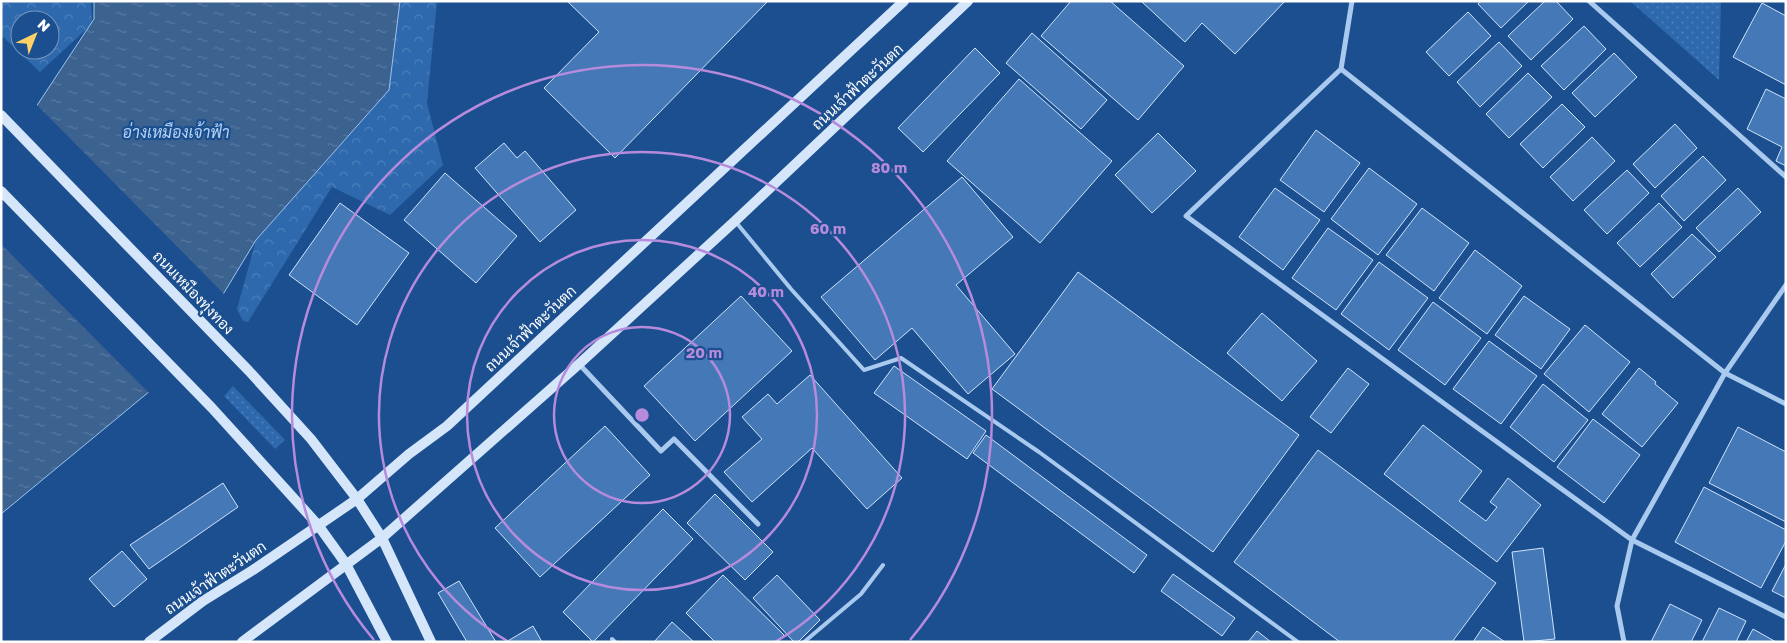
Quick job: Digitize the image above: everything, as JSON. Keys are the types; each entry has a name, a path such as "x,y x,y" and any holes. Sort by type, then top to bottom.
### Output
{"main road":[{"name":"ถนนเจ้าฟ้าตะวันตก","path":"149,642 203,601 357,499 409,454 447,426 904,1"},
{"name":"ถนนเจ้าฟ้าตะวันตก","path":"242,642 382,538 579,364 735,221 968,1"},
{"name":"ถนนเหมืองทุ่งทอง","path":"1,115 249,371 312,439 357,499 382,538 431,642"},
{"path":"1,192 212,408 318,526 346,564 387,642"}],"street":[{"path":"1352,1 1341,69 1186,216 1632,540 1786,617"},
{"path":"1589,1 1786,178"},
{"path":"1341,69 1725,373 1786,404"},
{"path":"1624,642 1617,606 1632,540 1725,373 1786,285"},
{"path":"579,364 661,451 674,439 758,524"}],"lane":[{"path":"735,221 791,289 864,370 901,358 1039,452 1298,642"},
{"path":"804,642 862,594 884,565"}],"green space":[{"path":"1,1 91,1 92,24 60,54 60,10 10,10 10,44 1,35"},
{"path":"400,1 437,1 427,103 443,165 390,215 332,187 248,322 243,321 237,309 256,240 389,90"},
{"path":"1630,1 1721,1 1719,80"},
{"path":"27,60 53,60 40,72"},
{"path":"233,386 285,440 275,449 224,396"}],"water":[{"name":"อ่างเหมืองเจ้าฟ้า","path":"94,1 400,1 389,90 256,240 179,367 1,514 1,160 94,19"}],"pier":[{"path":"35,103 225,295 181,369 150,394 1,244 1,155"}],"building":[{"path":"567,1 768,1 615,158 544,88 599,32"},
{"path":"1071,1 1110,1 1184,66 1138,120 1041,36"},
{"path":"1141,1 1285,1 1235,54 1202,23 1185,42"},
{"path":"1480,1 1529,1 1501,28 1478,4"},
{"path":"1545,1 1556,1 1573,19 1531,60 1508,36"},
{"path":"1762,3 1786,16 1786,85 1733,57"},
{"path":"1468,12 1491,36 1449,76 1426,52"},
{"path":"1584,26 1606,49 1564,90 1541,66"},
{"path":"1032,33 1107,100 1081,129 1006,63"},
{"path":"1499,42 1522,66 1480,107 1457,82"},
{"path":"975,48 1000,73 923,152 898,128"},
{"path":"1614,53 1637,77 1595,117 1572,93"},
{"path":"1528,73 1552,97 1509,138 1486,114"},
{"path":"1019,79 1112,161 1040,243 947,161"},
{"path":"1766,89 1786,99 1786,166 1776,161 1782,147 1747,129"},
{"path":"1562,104 1585,127 1543,168 1520,144"},
{"path":"1675,124 1697,148 1655,188 1633,164"},
{"path":"1316,130 1360,163 1324,212 1280,180"},
{"path":"1158,133 1196,171 1152,213 1115,175"},
{"path":"1592,137 1615,161 1573,201 1550,177"},
{"path":"504,143 517,158 525,151 576,210 540,242 475,168"},
{"path":"1703,156 1726,180 1684,221 1661,196"},
{"path":"1369,168 1417,204 1378,255 1331,219"},
{"path":"1627,170 1649,193 1607,234 1584,210"},
{"path":"445,173 517,236 476,283 404,220"},
{"path":"962,177 1013,237 956,285 1015,354 968,394 912,328 875,360 821,297"},
{"path":"1275,188 1320,220 1283,270 1239,237"},
{"path":"1738,188 1761,212 1719,252 1696,228"},
{"path":"340,203 409,253 357,325 289,275"},
{"path":"1659,203 1682,227 1640,267 1617,243"},
{"path":"1422,208 1469,243 1434,291 1386,255"},
{"path":"1328,228 1373,260 1336,310 1292,278"},
{"path":"1692,234 1716,257 1673,298 1651,274"},
{"path":"1475,250 1522,286 1487,334 1439,298"},
{"path":"1379,262 1428,298 1389,350 1341,314"},
{"path":"1078,272 1299,435 1213,552 992,389"},
{"path":"741,296 792,351 695,441 644,386"},
{"path":"1524,296 1570,329 1541,369 1495,335"},
{"path":"1433,302 1481,338 1445,385 1398,350"},
{"path":"1262,313 1317,361 1282,401 1227,353"},
{"path":"1585,325 1630,362 1589,412 1544,374"},
{"path":"1489,341 1537,376 1501,424 1453,389"},
{"path":"894,366 986,431 967,459 874,393"},
{"path":"1348,368 1369,384 1331,433 1310,417"},
{"path":"1639,368 1678,403 1642,447 1602,414"},
{"path":"810,375 902,478 867,509 812,448 752,502 724,472 762,439 742,417 768,394 777,404"},
{"path":"1543,384 1588,420 1554,462 1510,427"},
{"path":"1593,419 1640,455 1604,503 1557,467"},
{"path":"1423,425 1482,471 1459,501 1486,521 1497,507 1490,502 1508,478 1541,505 1497,562 1384,474"},
{"path":"605,426 650,475 540,577 495,528"},
{"path":"1738,427 1786,452 1786,522 1709,483"},
{"path":"986,435 1147,555 1134,573 973,453"},
{"path":"1318,450 1496,583 1452,642 1340,642 1234,562"},
{"path":"223,483 238,507 149,569 130,545"},
{"path":"1704,487 1786,530 1786,541 1761,588 1675,542"},
{"path":"715,494 773,552 745,580 687,523"},
{"path":"663,509 693,539 593,642 563,612"},
{"path":"1543,548 1555,639 1524,642 1512,552"},
{"path":"122,551 147,579 114,607 89,579"},
{"path":"1786,564 1786,598 1772,591"},
{"path":"1173,574 1235,618 1222,636 1161,591"},
{"path":"723,575 784,635 778,642 715,642 686,613"},
{"path":"777,575 820,620 798,642 794,642 753,598"},
{"path":"459,581 496,642 467,642 438,593"},
{"path":"1670,604 1702,620 1691,642 1651,642"},
{"path":"1719,608 1746,621 1736,642 1702,642"},
{"path":"672,622 694,642 654,642"},
{"path":"533,626 542,642 506,642"},
{"path":"1483,627 1505,642 1473,642"},
{"path":"1753,629 1776,642 1746,642"},
{"path":"1257,631 1271,642 1248,642"}]}
